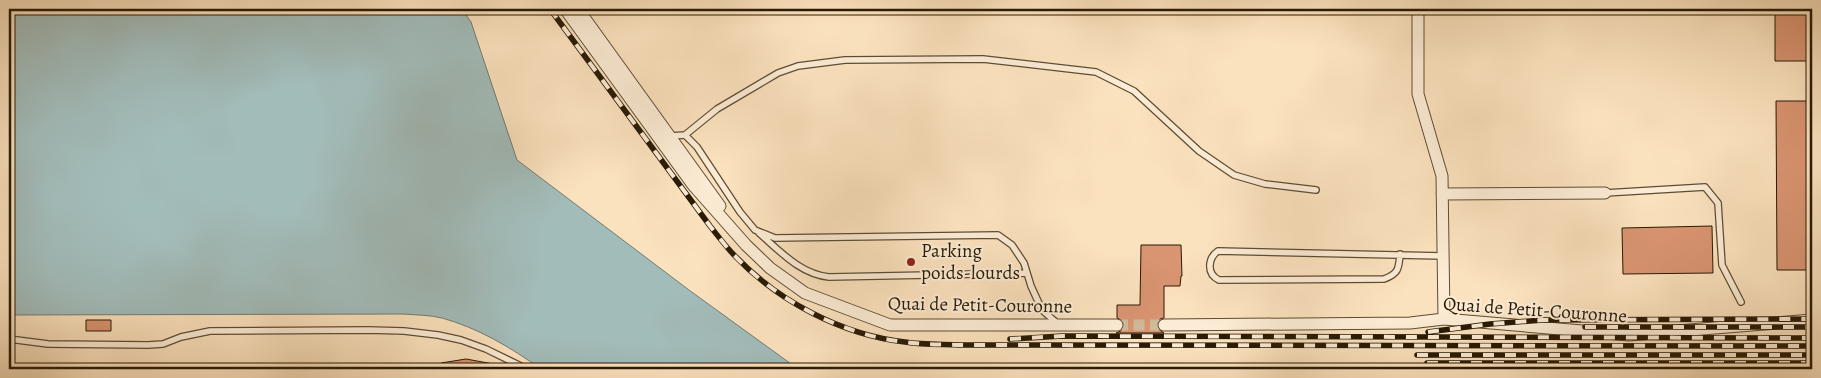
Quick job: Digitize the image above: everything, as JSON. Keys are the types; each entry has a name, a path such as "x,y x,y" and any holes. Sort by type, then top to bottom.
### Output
{"street":[{"name":"Quai de Petit-Couronne","path":"565,9 666,138"},
{"name":"Quai de Petit-Couronne","path":"578,9 666,138 693,185 746,245 770,268 805,293 890,325 1116,325"},
{"path":"1418,9 1418,94 1442,176 1444,319"},
{"path":"1442,194 1605,193"},
{"name":"Quai de Petit-Couronne","path":"1164,325 1410,323 1444,319 1629,335 1812,320"}],"lane":[{"path":"666,138 684,135 717,109 778,73 798,66 845,60 983,59 1096,72 1134,91 1199,150 1234,175 1265,184 1316,190"},
{"path":"684,135 697,147 740,212 755,230 800,267 815,276 829,278 1027,273"},
{"path":"1605,193 1706,187 1718,203 1722,265 1742,302"},
{"path":"755,230 775,238 998,235 1012,245 1024,263 1042,310 1059,326"},
{"path":"1400,254 1397,271 1393,276 1384,279 1219,280 1215,278 1209,266 1211,256 1218,251 1400,254 1443,256"},
{"path":"9,340 48,344 148,345 164,344 181,337 210,331 404,332 438,335 461,340 486,349 527,369"}],"water":[{"path":"9,9 462,9 471,22 517,160 689,290 798,369 541,369 506,346 468,327 442,318 423,315 9,315"}],"building":[{"path":"1775,9 1812,9 1812,61 1775,61"},
{"path":"1776,101 1812,101 1812,270 1777,270"},
{"path":"1712,226 1713,273 1623,274 1622,228"},
{"path":"1141,245 1181,245 1182,276 1180,286 1164,286 1164,318 1160,319 1157,325 1158,329 1164,333 1116,333 1121,331 1124,325 1123,321 1117,318 1117,305 1140,305"},
{"path":"86,320 111,320 111,331 86,331"},
{"path":"466,359 499,365 498,369 441,369 441,363"}],"tunnel":[{"path":"1117,325 1164,325"}],"railway":[{"path":"550,9 732,253 752,272 791,301 835,324 858,332 912,343 962,345 1812,346"},
{"path":"1428,332 1490,324 1543,320 1812,319"},
{"path":"1585,327 1812,327"},
{"path":"1010,339 1062,336 1812,338"},
{"path":"1417,355 1812,355"},
{"path":"1427,363 1812,363"}],"place":[{"name":"Parking poids-lourds","path":"911,262"}]}
